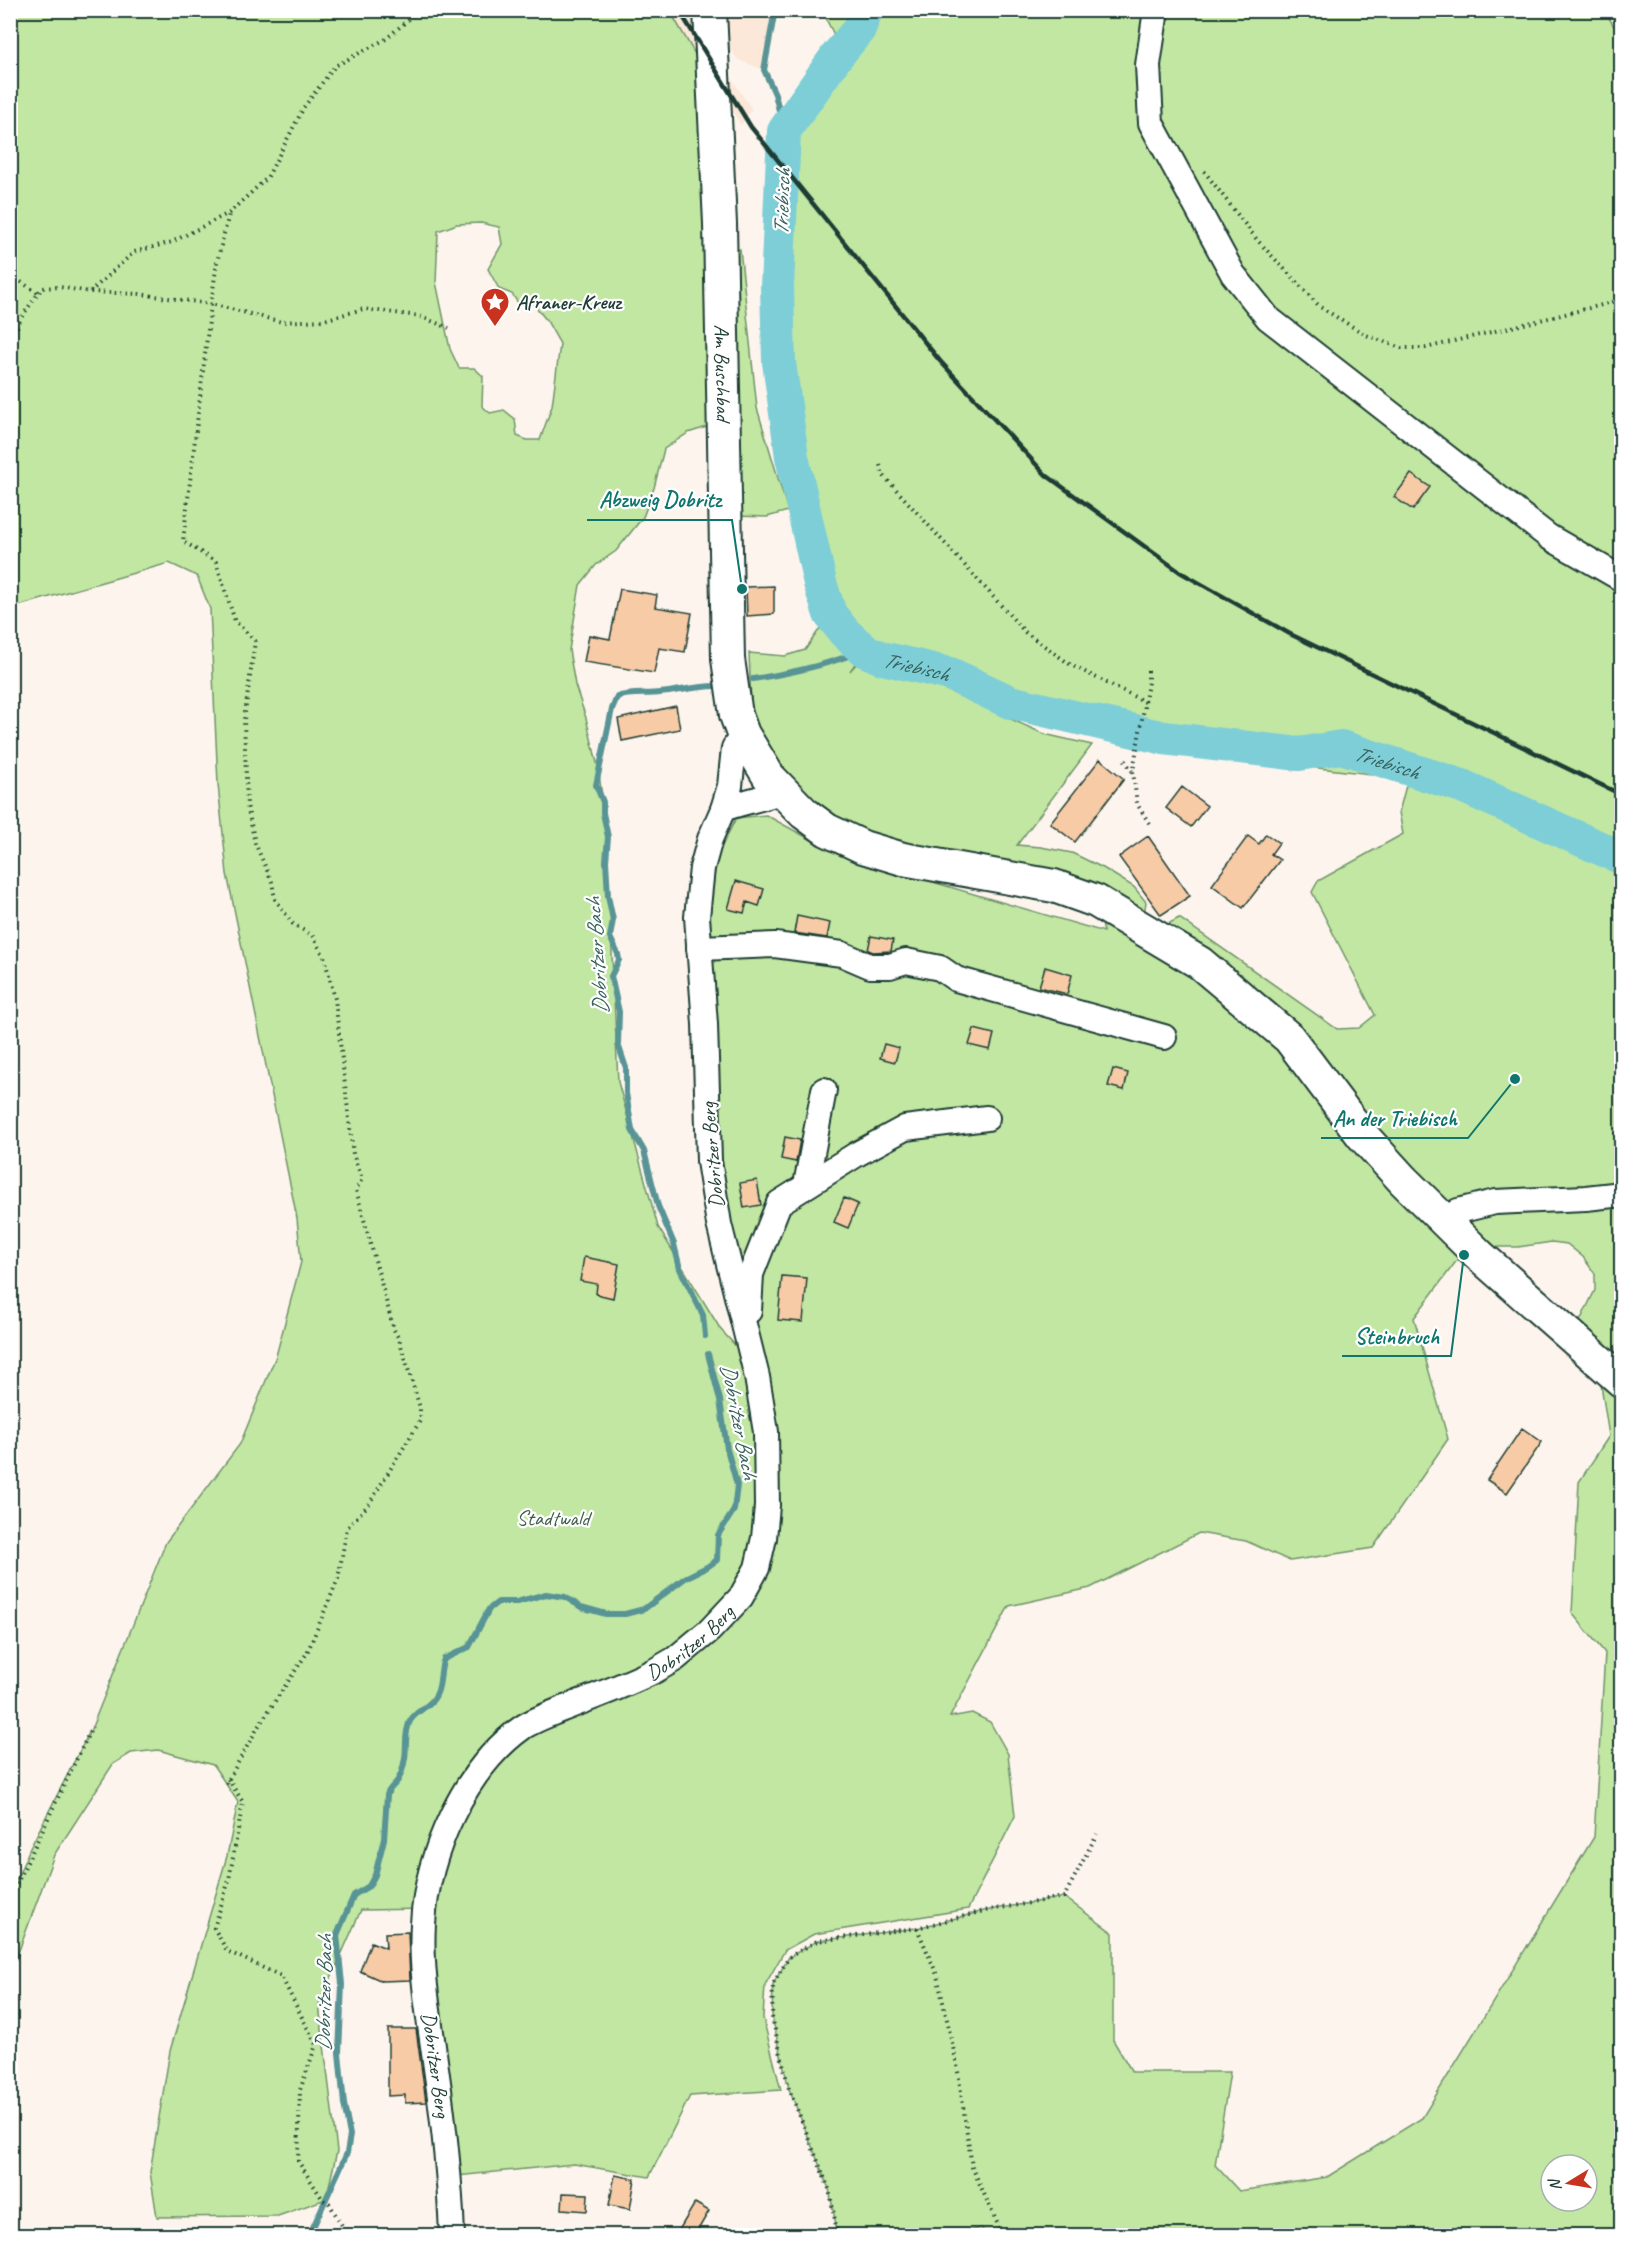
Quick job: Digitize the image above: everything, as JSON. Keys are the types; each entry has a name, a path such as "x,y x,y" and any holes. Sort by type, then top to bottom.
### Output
{"main road":[{"name":"Am Buschbad","path":"710,10 719,213 728,659 734,705 743,734 759,762 782,791 804,813 827,830 863,847 903,859 1054,886 1096,901 1200,963 1289,1038 1362,1135 1403,1180 1479,1255 1622,1381"}],"street":[{"path":"1156,10 1148,65 1151,123 1233,274 1268,318 1549,537 1622,579"},
{"name":"Dobritzer Berg","path":"452,2235 448,2155 429,2015 423,1947 424,1906 431,1870 440,1841 463,1797 488,1759 507,1740 525,1726 597,1694 636,1680 675,1659 710,1630 741,1597 750,1583 757,1568 764,1538 768,1467 766,1432 748,1337 719,1224 709,1161 707,1064 697,917 702,868 710,839 730,786 734,748 743,734"},
{"path":"723,809 782,791"},
{"path":"699,948 776,945 842,954 870,966 890,966 906,961 940,968 956,979 1164,1037"},
{"path":"806,1185 824,1090"},
{"path":"748,1337 751,1274 779,1203 905,1128 987,1118"},
{"path":"1445,1221 1458,1210 1495,1202 1622,1194"}],"path":[{"path":"90,292 134,252 172,242 229,213 267,178 304,107 335,66 386,39 419,10"},
{"path":"1201,168 1258,241 1320,307 1366,335 1401,348 1426,348 1610,303 1622,298"},
{"path":"229,213 217,262 211,304 183,541 216,562 235,621 255,641 244,720 247,805 255,843 272,882 275,899 293,924 312,935 324,956 335,999 352,1154 362,1179 356,1190 394,1330 399,1339 420,1408 420,1421 369,1504 347,1528 338,1579 307,1653 258,1727 227,1782 243,1802 229,1880 214,1928 227,1951 281,1976 316,2045 300,2090 298,2161 348,2235"},
{"path":"10,278 15,278 38,293"},
{"path":"10,344 21,318 42,288 60,287 90,292 140,294 211,304 282,322 324,320 363,309 419,316 449,328"},
{"path":"880,465 883,475 1025,632 1071,664 1145,702"},
{"path":"1148,668 1143,718 1132,771 1137,804 1151,826"},
{"path":"1125,760 1132,771"},
{"path":"10,1901 92,1727"},
{"path":"838,2235 829,2189 789,2089 772,2017 773,1984 789,1957 817,1941 916,1928 984,1911 1064,1897 1097,1834"},
{"path":"916,1928 937,1975 957,2065 972,2167 1003,2235"}],"shaded area":[{"path":"670,11 693,11 691,18 752,109 741,125 702,66"},
{"path":"710,11 775,11 764,70 738,60 711,21"}],"green space":[{"name":"Stadtwald","path":"11,11 670,11 702,66 710,426 688,433 664,449 654,488 643,517 616,551 596,565 580,585 569,650 575,685 598,767 606,825 618,1082 658,1227 721,1330 761,1373 764,1373 728,1224 719,1165 710,908 717,856 736,818 766,815 837,854 1104,932 1096,901 1152,933 1179,918 1337,1029 1359,1028 1375,1015 1312,892 1318,881 1403,834 1399,812 1408,778 1309,767 1299,754 1164,738 1010,702 950,674 902,664 864,651 850,671 856,664 875,672 894,673 942,688 1044,734 1092,745 1017,845 1072,853 1103,868 1134,887 1146,902 1143,921 1095,892 1019,868 898,849 836,824 783,778 752,727 749,653 785,656 805,650 830,614 820,583 792,457 779,362 777,287 784,131 835,57 840,46 827,21 826,11 1605,11 1622,40 1621,2235 985,2236 982,2228 953,2235 838,2235 829,2189 789,2089 772,2017 773,1984 789,1957 817,1941 917,1928 984,1911 1064,1897 1113,1933 1113,2040 1132,2072 1230,2072 1215,2165 1239,2191 1327,2177 1422,2118 1594,1837 1605,1653 1572,1613 1579,1482 1609,1436 1597,1359 1580,1321 1595,1290 1595,1274 1583,1257 1567,1244 1552,1242 1518,1247 1496,1247 1479,1255 1469,1244 1414,1318 1448,1439 1373,1548 1290,1561 1246,1541 1199,1533 1090,1588 1009,1606 950,1717 972,1713 990,1722 1008,1754 1015,1816 968,1909 814,1934 785,1950 765,1985 763,2018 781,2090 690,2096 649,2177 574,2164 457,2176 430,1946 430,1909 361,1910 319,2005 337,2151 326,2199 278,2216 157,2217 150,2172 170,2051 227,1856 238,1802 213,1765 158,1750 131,1753 113,1764 54,1855 14,1964 11,1981 11,1892 30,1848 92,1727 166,1542 240,1444 276,1356 301,1262 297,1218 227,874 218,784 210,609 197,576 169,563 11,608","holes":["481,223 499,227 502,244 488,269 499,289 512,294 518,303 532,302 547,321 560,344 552,406 540,440 527,440 517,436 515,419 504,410 490,413 482,406 483,376 474,368 459,368 450,349 436,282 438,231 457,224"]},
{"path":"740,249 757,408 788,511 767,517 736,516 726,254"}],"building":[{"path":"1411,474 1430,487 1413,510 1394,497"},
{"path":"774,586 774,614 747,616 746,587"},
{"path":"620,589 657,595 655,607 692,613 685,652 659,648 654,673 584,662 589,635 610,639"},
{"path":"676,706 680,729 622,741 618,719"},
{"path":"1100,759 1124,779 1075,842 1050,823"},
{"path":"1182,787 1207,806 1191,827 1166,808"},
{"path":"1266,834 1279,843 1271,854 1280,860 1243,908 1212,885 1248,836 1259,844"},
{"path":"1148,836 1190,896 1161,915 1119,857"},
{"path":"736,881 764,889 759,906 747,902 744,913 728,909"},
{"path":"797,916 830,923 827,938 794,933"},
{"path":"871,936 893,940 891,951 868,950"},
{"path":"1045,967 1072,975 1067,994 1039,987"},
{"path":"974,1029 994,1034 990,1050 969,1045"},
{"path":"884,1044 899,1048 895,1062 880,1058"},
{"path":"1113,1069 1128,1073 1124,1090 1108,1086"},
{"path":"785,1137 800,1140 796,1162 781,1159"},
{"path":"757,1180 761,1205 744,1208 740,1183"},
{"path":"844,1198 858,1204 848,1228 834,1222"},
{"path":"584,1257 619,1264 613,1298 596,1294 597,1284 580,1281"},
{"path":"782,1276 807,1278 803,1322 778,1320"},
{"path":"1522,1428 1542,1442 1507,1493 1487,1480"},
{"path":"408,1932 410,1980 382,1981 360,1971 371,1942 386,1948 385,1933"},
{"path":"388,2029 416,2029 426,2102 405,2103 405,2095 388,2096"},
{"path":"615,2175 635,2179 630,2209 609,2205"},
{"path":"563,2193 588,2194 587,2211 562,2209"},
{"path":"695,2203 709,2211 695,2235 676,2235"}],"waterway":[{"path":"775,10 764,70 775,94 784,131"},
{"name":"Triebisch","path":"866,10 859,29 836,57 784,131 777,287 779,362 792,457 820,583 830,614 845,633 864,650 882,658 950,674 1010,702 1164,738 1299,754 1341,747 1462,786 1622,858"},
{"name":"Dobritzer Bach","path":"753,679 810,668 864,650"},
{"name":"Dobritzer Bach","path":"705,1336 703,1315 680,1269 674,1244 658,1206 644,1151 632,1130 626,1093 626,1068 618,1044 619,1012 611,976 619,960 610,937 613,920 608,896 606,861 608,837 603,802 596,785 612,709 617,697 717,686"},
{"name":"Dobritzer Bach","path":"309,2236 347,2153 350,2135 344,2104 339,2053 342,1984 337,1935 354,1895 369,1886 375,1875 384,1839 387,1795 398,1780 402,1769 410,1721 434,1699 444,1659 469,1647 489,1609 498,1602 517,1602 546,1594 565,1597 581,1607 606,1614 625,1614 644,1609 685,1578 717,1560 718,1535 734,1510 737,1485 727,1449 720,1400 708,1354"}],"railway":[{"path":"679,10 751,127 940,361 1046,475 1180,572 1290,634 1622,795"}],"place":[{"name":"Afraner-Kreuz","path":"495,328"},
{"name":"Abzweig Dobritz","path":"742,589"},
{"name":"An der Triebisch","path":"1515,1079"},
{"name":"Steinbruch","path":"1464,1255"}]}
